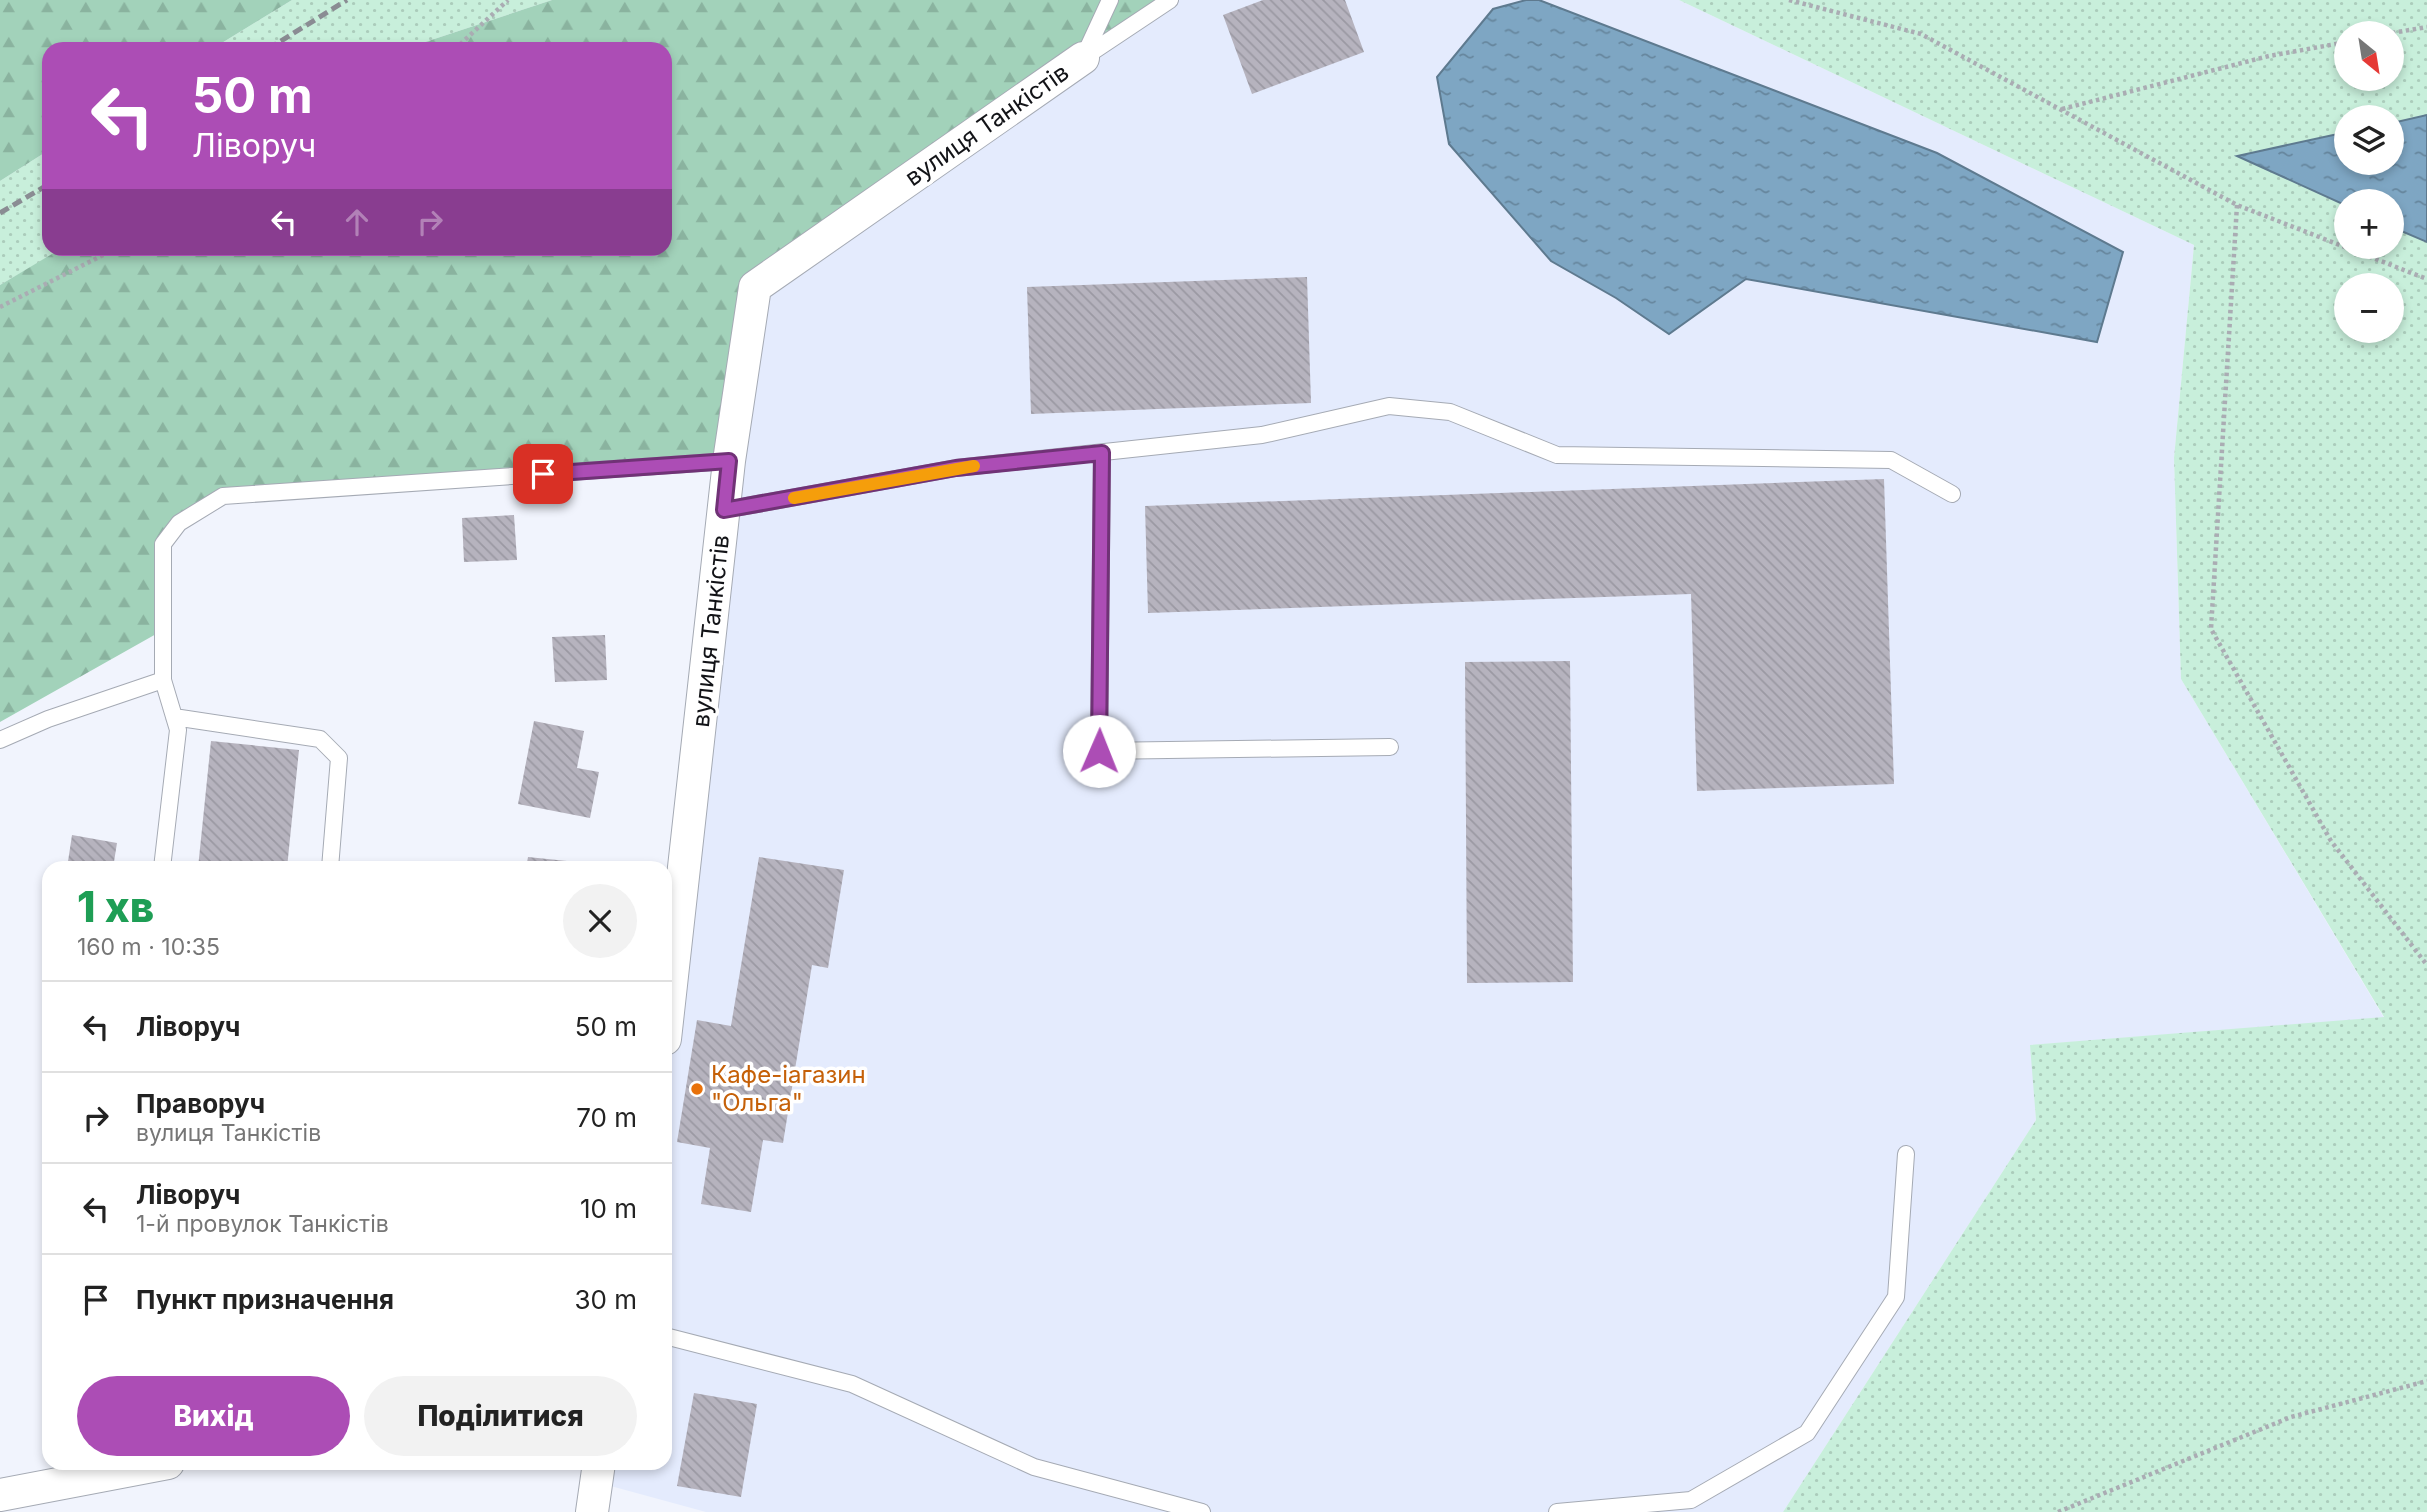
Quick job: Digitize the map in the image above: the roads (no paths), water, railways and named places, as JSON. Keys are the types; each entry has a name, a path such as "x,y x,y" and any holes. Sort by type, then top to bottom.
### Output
{"street":[{"name":"вулиця Танкістів","path":"672,976 729,461 755,286 1083,58"},
{"path":"0,1495 131,1470"},
{"path":"592,1512 598,1470"}],"lane":[{"path":"1083,58 1110,0"},
{"path":"1083,58 1170,0"},
{"path":"724,510 956,468 1262,435 1389,406 1450,412 1557,456 1891,460 1952,494"},
{"path":"1102,453 1099,751 1390,747"},
{"path":"163,861 178,730 163,680 163,544 179,523 223,496 729,461"},
{"path":"0,740 48,719 163,680"},
{"path":"174,717 320,738 339,758 331,861"},
{"path":"1557,1512 1691,1500 1807,1433 1896,1297 1906,1154"},
{"path":"672,1337 852,1384 1034,1467 1202,1512"}],"water":[{"path":"1526,0 1539,0 1937,153 2123,252 2097,342 1746,279 1669,334 1616,298 1551,261 1449,144 1437,77 1493,9"},
{"path":"2427,115 2427,242 2404,232 2404,189 2334,189 2334,200 2237,156 2334,135 2334,175 2404,175 2404,120"}],"railway":[{"path":"279,42 347,0"},
{"path":"0,213 42,188"}],"place":[{"name":"Кафе-іагазин \"Ольга\"","path":"697,1089"}]}
